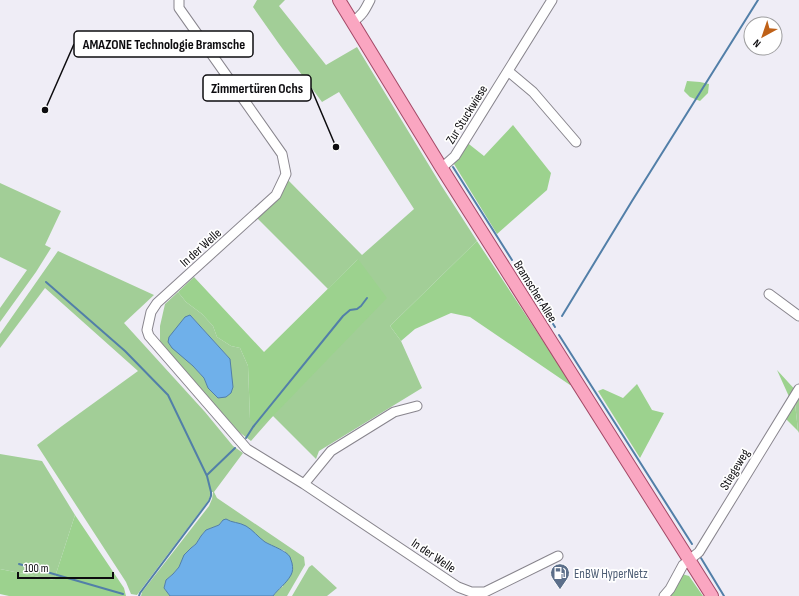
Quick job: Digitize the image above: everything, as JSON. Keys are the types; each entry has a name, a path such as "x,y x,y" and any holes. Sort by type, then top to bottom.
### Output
{"main road":[{"name":"Bramscher Allee","path":"339,0 440,167 712,596"}],"street":[{"name":"In der Welle","path":"179,0 179,8 282,154 286,174 276,195 157,303 151,312 147,330 149,336 247,449 304,484 458,587 471,592 485,592 558,556"},
{"path":"352,22 364,12 370,0"},
{"name":"Zur Stuckwiese","path":"440,167 455,156 552,0"},
{"path":"508,71 532,92 576,142"},
{"path":"769,294 799,316"},
{"name":"Stiegeweg","path":"664,596 683,565 699,552 799,389"},
{"path":"304,484 332,451 394,412 417,406"}],"green space":[{"path":"257,0 285,0 279,6 326,65 357,47 477,241 390,326 401,341 422,388 319,451 316,459 273,416 251,441 239,432 160,344 160,326 165,304 178,292 186,302 202,314 213,326 217,337 231,346 240,348 248,366 250,419 358,259 328,289 257,218 287,179 362,255 414,209 339,92 322,102 253,7","holes":["190,315 230,359 208,388 204,378 193,366"]},
{"path":"687,81 709,84 708,93 700,101 690,97 684,91"},
{"path":"513,125 551,173 547,190 497,234 454,164 456,157 465,141 484,156"},
{"path":"0,183 61,211 45,245 51,248 36,272 0,322 0,308 27,270 0,257"},
{"path":"477,241 572,385 470,317 451,313 415,329 401,341 390,326"},
{"path":"58,251 154,295 124,323 205,412 233,446 243,453 214,492 217,498 304,557 305,565 287,596 273,596 283,586 285,551 272,546 255,534 229,521 223,520 219,525 206,530 196,544 185,555 179,567 166,580 164,588 170,596 141,596 142,592 209,506 213,492 210,492 208,501 137,595 131,594 126,582 37,445 138,371 45,288 0,348 0,334"},
{"path":"358,259 387,298 273,416 259,426 250,419 248,366 240,348 231,346 217,337 213,326 202,314 186,302 178,292 194,277 264,352"},
{"path":"777,370 799,394 799,398 795,403 798,431 782,415 791,401"},
{"path":"637,384 652,410 664,413 640,458 598,391 603,389 623,398"},
{"path":"799,398 799,433 795,403"},
{"path":"0,454 42,461 75,515 54,580 0,569"},
{"path":"75,515 124,588 126,596 9,596 0,594 0,569 54,580"},
{"path":"312,565 337,588 327,596 292,596 309,567"},
{"path":"682,574 689,576 703,596 669,596"}],"water":[{"path":"190,315 230,359 233,387 231,393 226,397 218,398 208,388 204,378 193,366 172,348 168,342 169,337 185,317"},
{"path":"226,519 246,526 265,542 288,555 291,558 293,568 292,574 273,596 170,596 164,588 166,580 179,567 184,555 196,544 206,530 219,525"}],"waterway":[{"path":"562,316 758,0"},
{"path":"453,167 512,260"},
{"path":"522,275 555,327"},
{"path":"46,282 125,351 168,395 207,476 211,492 209,501 139,596"},
{"path":"246,438 253,427 343,316 350,310 357,309 367,298"},
{"path":"559,335 692,544"},
{"path":"207,475 235,448"},
{"path":"701,558 724,596"},
{"path":"19,564 123,594"}],"place":[{"name":"AMAZONE Technologie Bramsche","path":"45,110"},
{"name":"Zimmertüren Ochs","path":"336,147"},
{"name":"EnBW HyperNetz","path":"560,590"}]}
